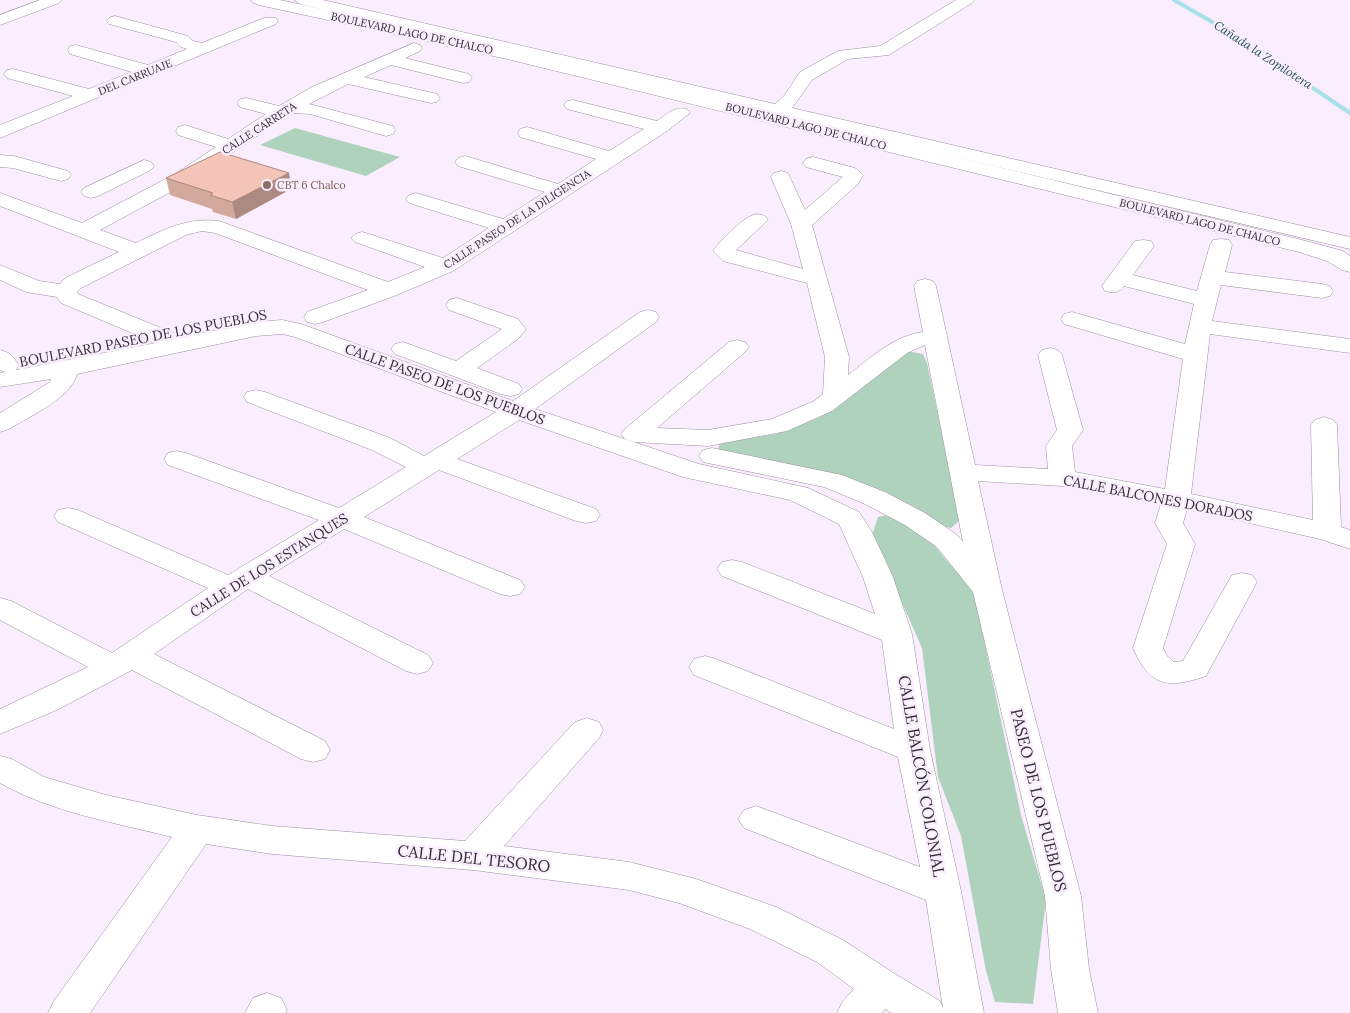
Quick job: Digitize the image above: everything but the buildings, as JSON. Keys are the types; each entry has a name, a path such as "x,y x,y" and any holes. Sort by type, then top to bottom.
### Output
{"street":[{"path":"0,12 33,0"},
{"path":"0,20 54,0"},
{"name":"BOULEVARD LAGO DE CHALCO","path":"259,0 508,54 1306,247 1335,256 1350,265"},
{"path":"302,0 1350,243"},
{"path":"778,110 790,100 806,76 844,55 883,51 967,0"},
{"path":"114,21 182,39 187,44 203,48"},
{"name":"DEL CARRUAJE","path":"5,125 90,95 270,21"},
{"name":"CALLE CARRETA","path":"82,231 182,178 285,110 346,78 414,48"},
{"path":"76,50 149,71"},
{"path":"388,59 463,78"},
{"path":"13,74 90,95"},
{"path":"346,78 431,98"},
{"path":"246,103 285,110 311,110 386,130"},
{"path":"574,105 660,127"},
{"name":"CALLE PASEO DE LA DILIGENCIA","path":"315,317 389,290 445,266 681,113"},
{"path":"185,131 232,146"},
{"path":"527,134 612,158"},
{"path":"0,161 14,162 61,175"},
{"path":"465,162 561,191"},
{"path":"91,192 135,163 182,178"},
{"path":"801,224 852,179 853,175 813,163"},
{"path":"781,177 801,224 818,280 837,357 835,396"},
{"path":"416,199 506,227"},
{"path":"0,200 136,251"},
{"path":"758,220 724,251 731,256 818,280"},
{"path":"0,272 34,287 65,291 74,283 179,230 202,225 219,227 389,290"},
{"path":"362,238 445,266"},
{"path":"1222,245 1199,326 1178,499 1169,523 1181,544 1148,648 1155,664 1166,671 1180,674 1195,668 1242,582"},
{"path":"1143,246 1116,282 1209,288 1322,291"},
{"path":"925,286 987,590"},
{"path":"65,291 69,298 172,341"},
{"path":"457,305 510,324 514,329 510,334 460,369"},
{"name":"BOULEVARD PASEO DE LOS PUEBLOS","path":"2,367 172,341 248,316 276,313 302,314 315,317"},
{"name":"CALLE PASEO DE LOS PUEBLOS","path":"315,317 460,369 525,405 701,454 798,494 849,518"},
{"name":"CALLE DE LOS ESTANQUES","path":"0,722 48,701 122,661 238,582 525,405 648,317"},
{"path":"1072,319 1196,355"},
{"path":"1199,326 1350,346"},
{"name":"CALLE PASEO DE LOS PUEBLOS","path":"2,367 66,369 172,341 256,329 282,327 292,329 525,405 701,454 824,479 875,498 915,519 947,541 987,590"},
{"path":"701,454 778,426 823,406 899,348 915,340 935,337"},
{"path":"634,434 737,347"},
{"path":"1050,355 1070,430 1059,446 1062,478"},
{"path":"2,420 59,387 63,381 66,369"},
{"path":"256,397 431,463 586,515"},
{"path":"1324,425 1338,536"},
{"path":"176,458 300,505 342,518 510,587"},
{"name":"CALLE BALCONES DORADOS","path":"963,472 1062,478 1178,499 1338,536"},
{"path":"849,518 875,498"},
{"path":"68,516 238,582 417,662"},
{"name":"CALLE BALCÓN COLONIAL","path":"849,518 858,532 878,577 897,634 913,750 943,891 964,1013"},
{"path":"732,569 897,634"},
{"name":"PASEO DE LOS PUEBLOS","path":"987,590 1063,896 1070,969 1078,1013"},
{"path":"0,608 122,661 313,750"},
{"path":"705,667 913,750"},
{"path":"473,856 587,730"},
{"name":"CALLE DEL TESORO","path":"0,768 33,786 106,808 197,829 272,840 473,856 629,876 683,889 763,918 830,951 869,999 926,1013"},
{"path":"756,819 943,891"},
{"path":"68,1013 197,829"}],"green space":[{"path":"295,128 400,157 366,176 260,145"},
{"path":"906,351 923,354 927,363 960,520 951,528 934,524 897,502 716,454 720,443 776,434 820,417"},
{"path":"891,514 932,542 946,560 973,588 1021,815 1046,900 1033,1004 995,1002 986,971 961,836 938,777 922,648 872,535 878,517"}],"waterway":[{"name":"Cañada la Zopilotera","path":"1174,0 1233,34 1350,113"}],"place":[{"name":"CBT 6 Chalco","path":"267,185"}]}
